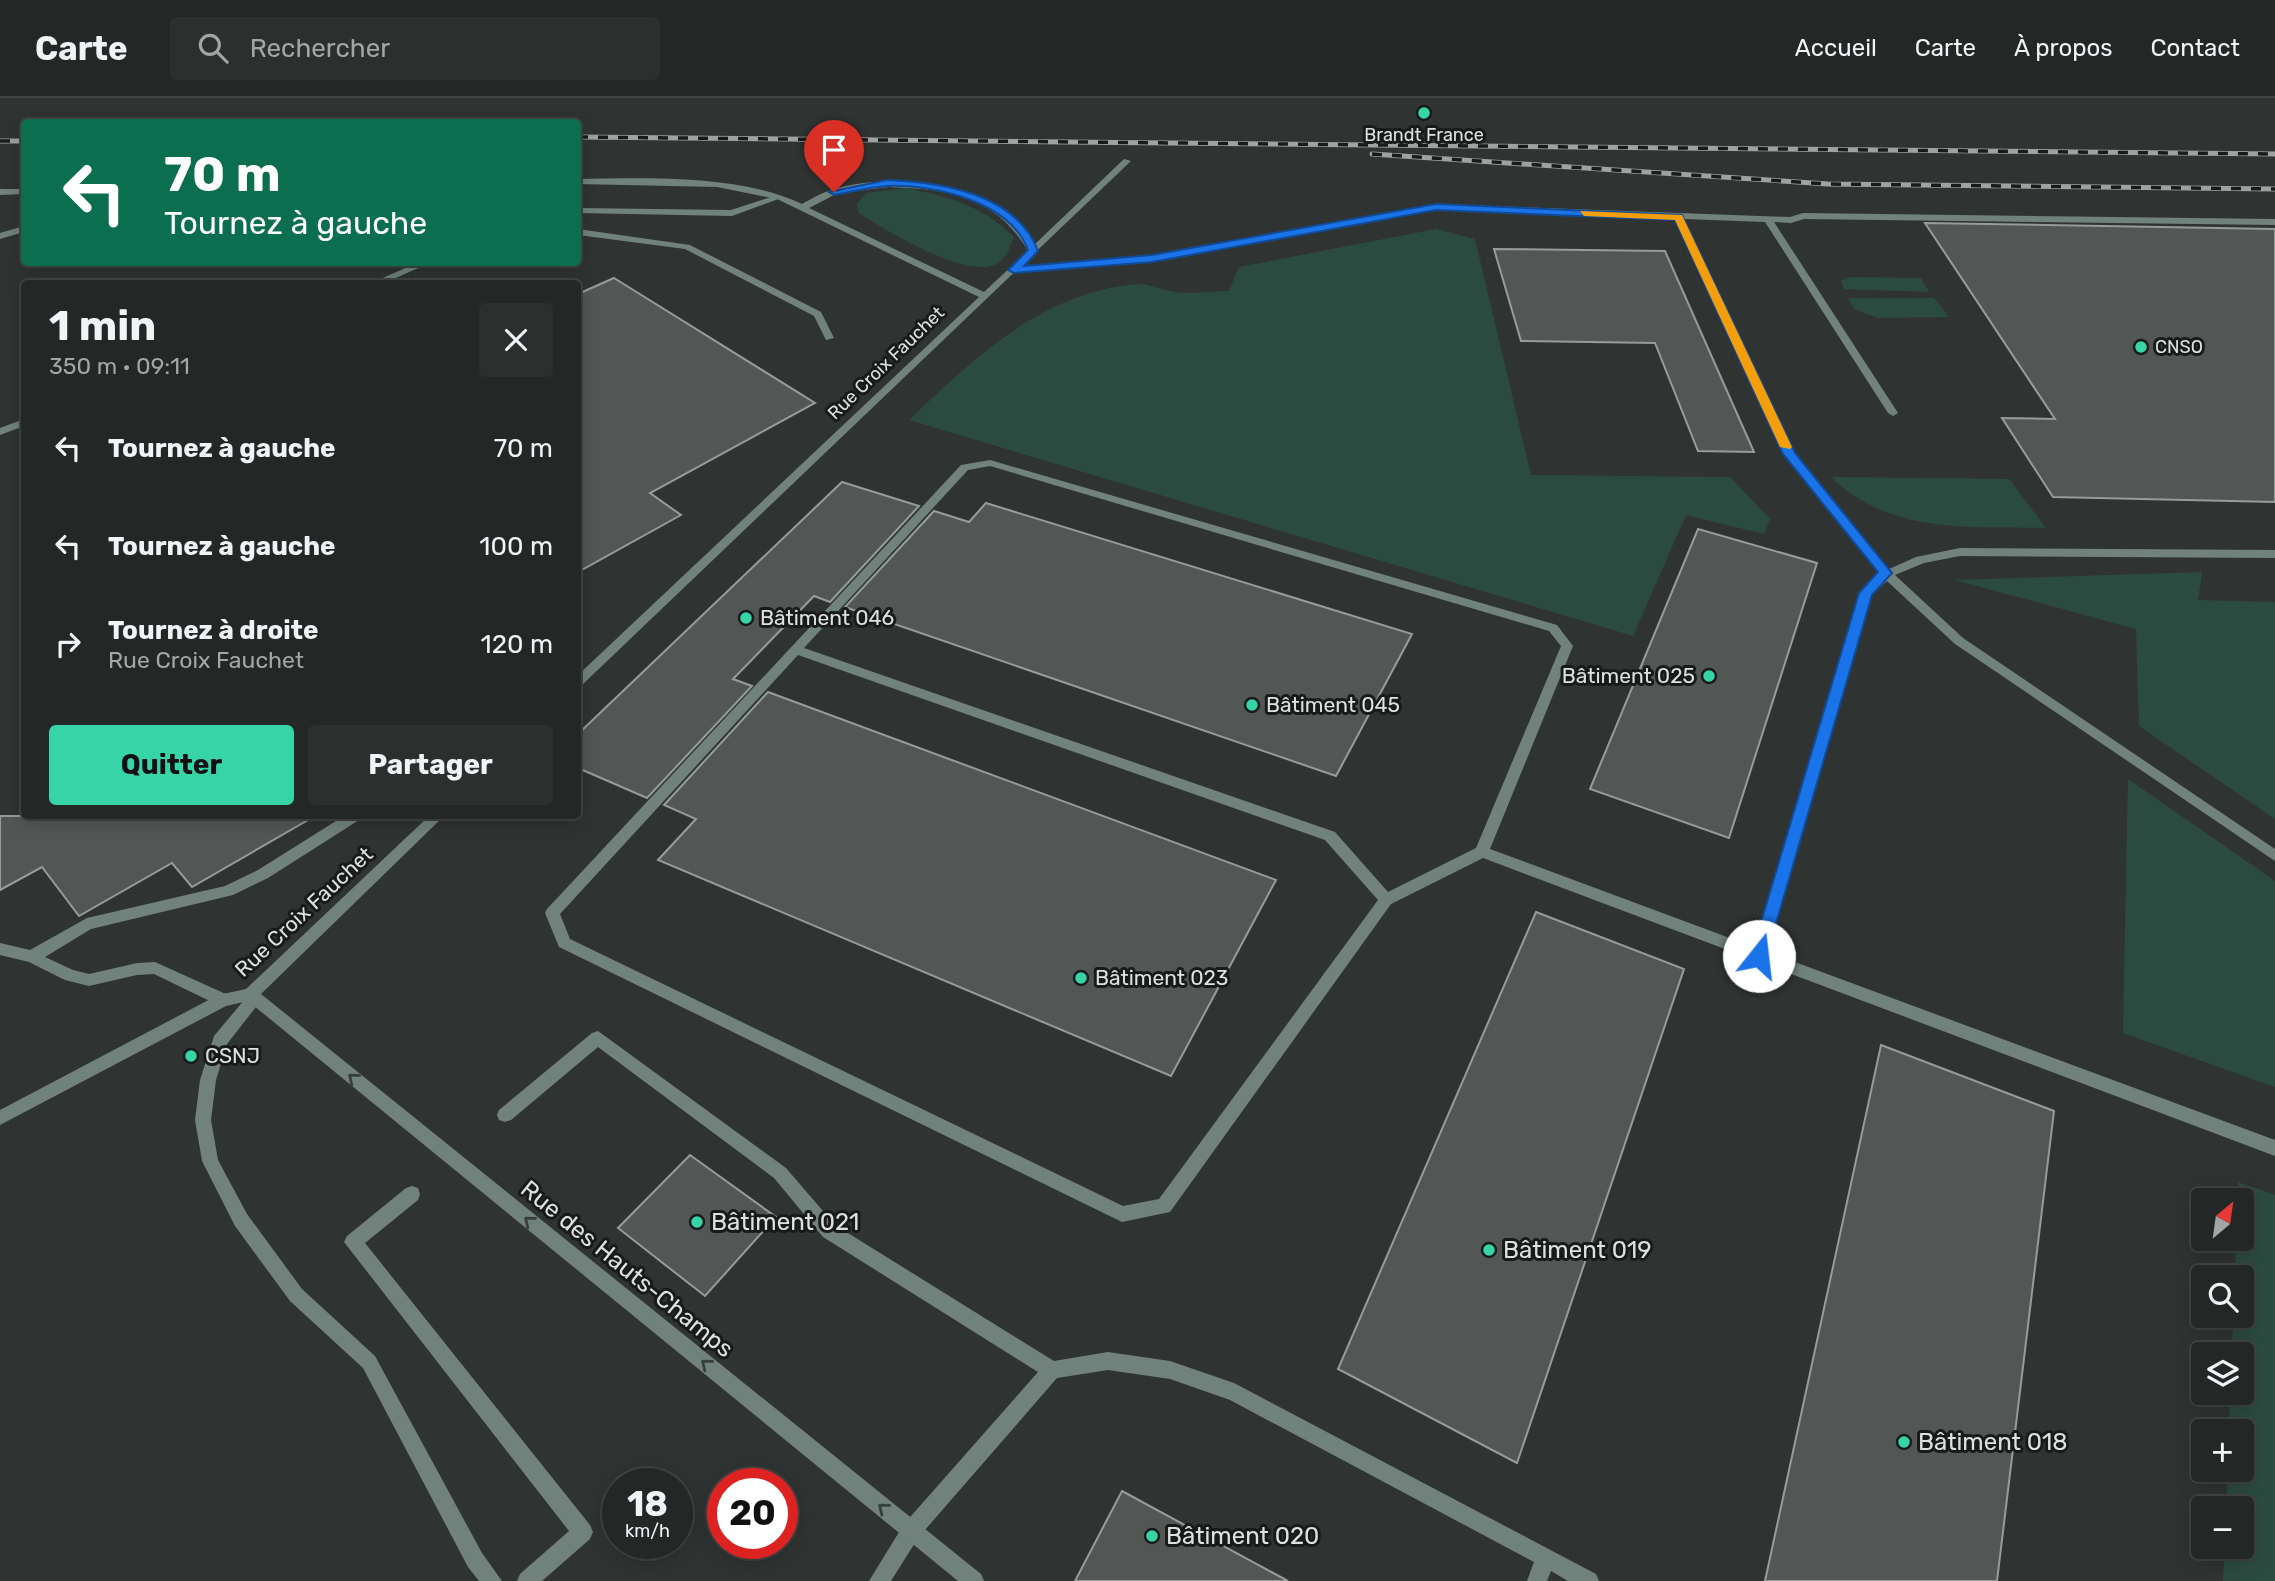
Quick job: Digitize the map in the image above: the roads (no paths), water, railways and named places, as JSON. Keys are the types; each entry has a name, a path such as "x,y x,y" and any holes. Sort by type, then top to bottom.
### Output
{"street":[{"name":"Rue Croix Fauchet","path":"581,679 1127,161"},
{"path":"581,181 717,184 780,197 984,296"},
{"path":"803,207 834,192 859,187 887,183 924,185 968,197 998,210 1017,223 1028,236 1033,251"},
{"path":"0,192 21,192"},
{"path":"581,211 725,213 757,207 780,197"},
{"path":"1014,270 1152,258 1436,207 1768,220 1791,220 1803,216 2275,222"},
{"path":"1679,217 1789,454 1886,573 1959,641 2275,856"},
{"path":"1768,220 1796,258 1893,413"},
{"path":"0,236 21,230"},
{"path":"581,232 687,247 818,314 829,338"},
{"path":"383,280 418,266"},
{"path":"0,432 21,423"},
{"path":"990,463 1553,628 1567,646 1482,852 1385,900 1164,1206 1122,1214 564,943 552,913 965,467 990,463"},
{"path":"1759,956 1866,593 1886,573 1920,557 1960,552 2275,554"},
{"path":"797,650 1330,836 1385,900"},
{"path":"32,957 87,924 228,891 263,874 349,819"},
{"name":"Rue Croix Fauchet","path":"0,1118 223,1000 253,996 434,819"},
{"path":"1482,852 2275,1148"},
{"path":"0,949 32,957 69,976 89,980 136,969 155,968 223,1000"},
{"path":"253,996 220,1041 208,1080 203,1120 210,1161 241,1220 296,1295 369,1362 475,1560 492,1581"},
{"name":"Rue des Hauts-Champs","path":"253,996 974,1581"},
{"path":"505,1115 598,1038 780,1173 829,1231 1052,1370"},
{"path":"411,1194 353,1242 583,1532 527,1581"},
{"path":"879,1581 911,1531 1052,1370 1108,1361 1170,1370 1234,1392 1589,1581"},
{"path":"1537,1581 1545,1559"}],"railway":[{"path":"581,137 2275,154"},
{"path":"0,141 21,141"},
{"path":"1372,154 1828,184 2275,189"}],"place":[{"name":"Brandt France","path":"1424,113"},
{"name":"CNSO","path":"2141,347"},
{"name":"Bâtiment 046","path":"746,618"},
{"name":"Bâtiment 025","path":"1709,676"},
{"name":"Bâtiment 045","path":"1252,705"},
{"name":"Bâtiment 023","path":"1081,978"},
{"name":"CSNJ","path":"191,1056"},
{"name":"Bâtiment 021","path":"697,1222"},
{"name":"Bâtiment 019","path":"1489,1250"},
{"name":"Bâtiment 018","path":"1904,1442"},
{"name":"Bâtiment 020","path":"1152,1536"}]}
